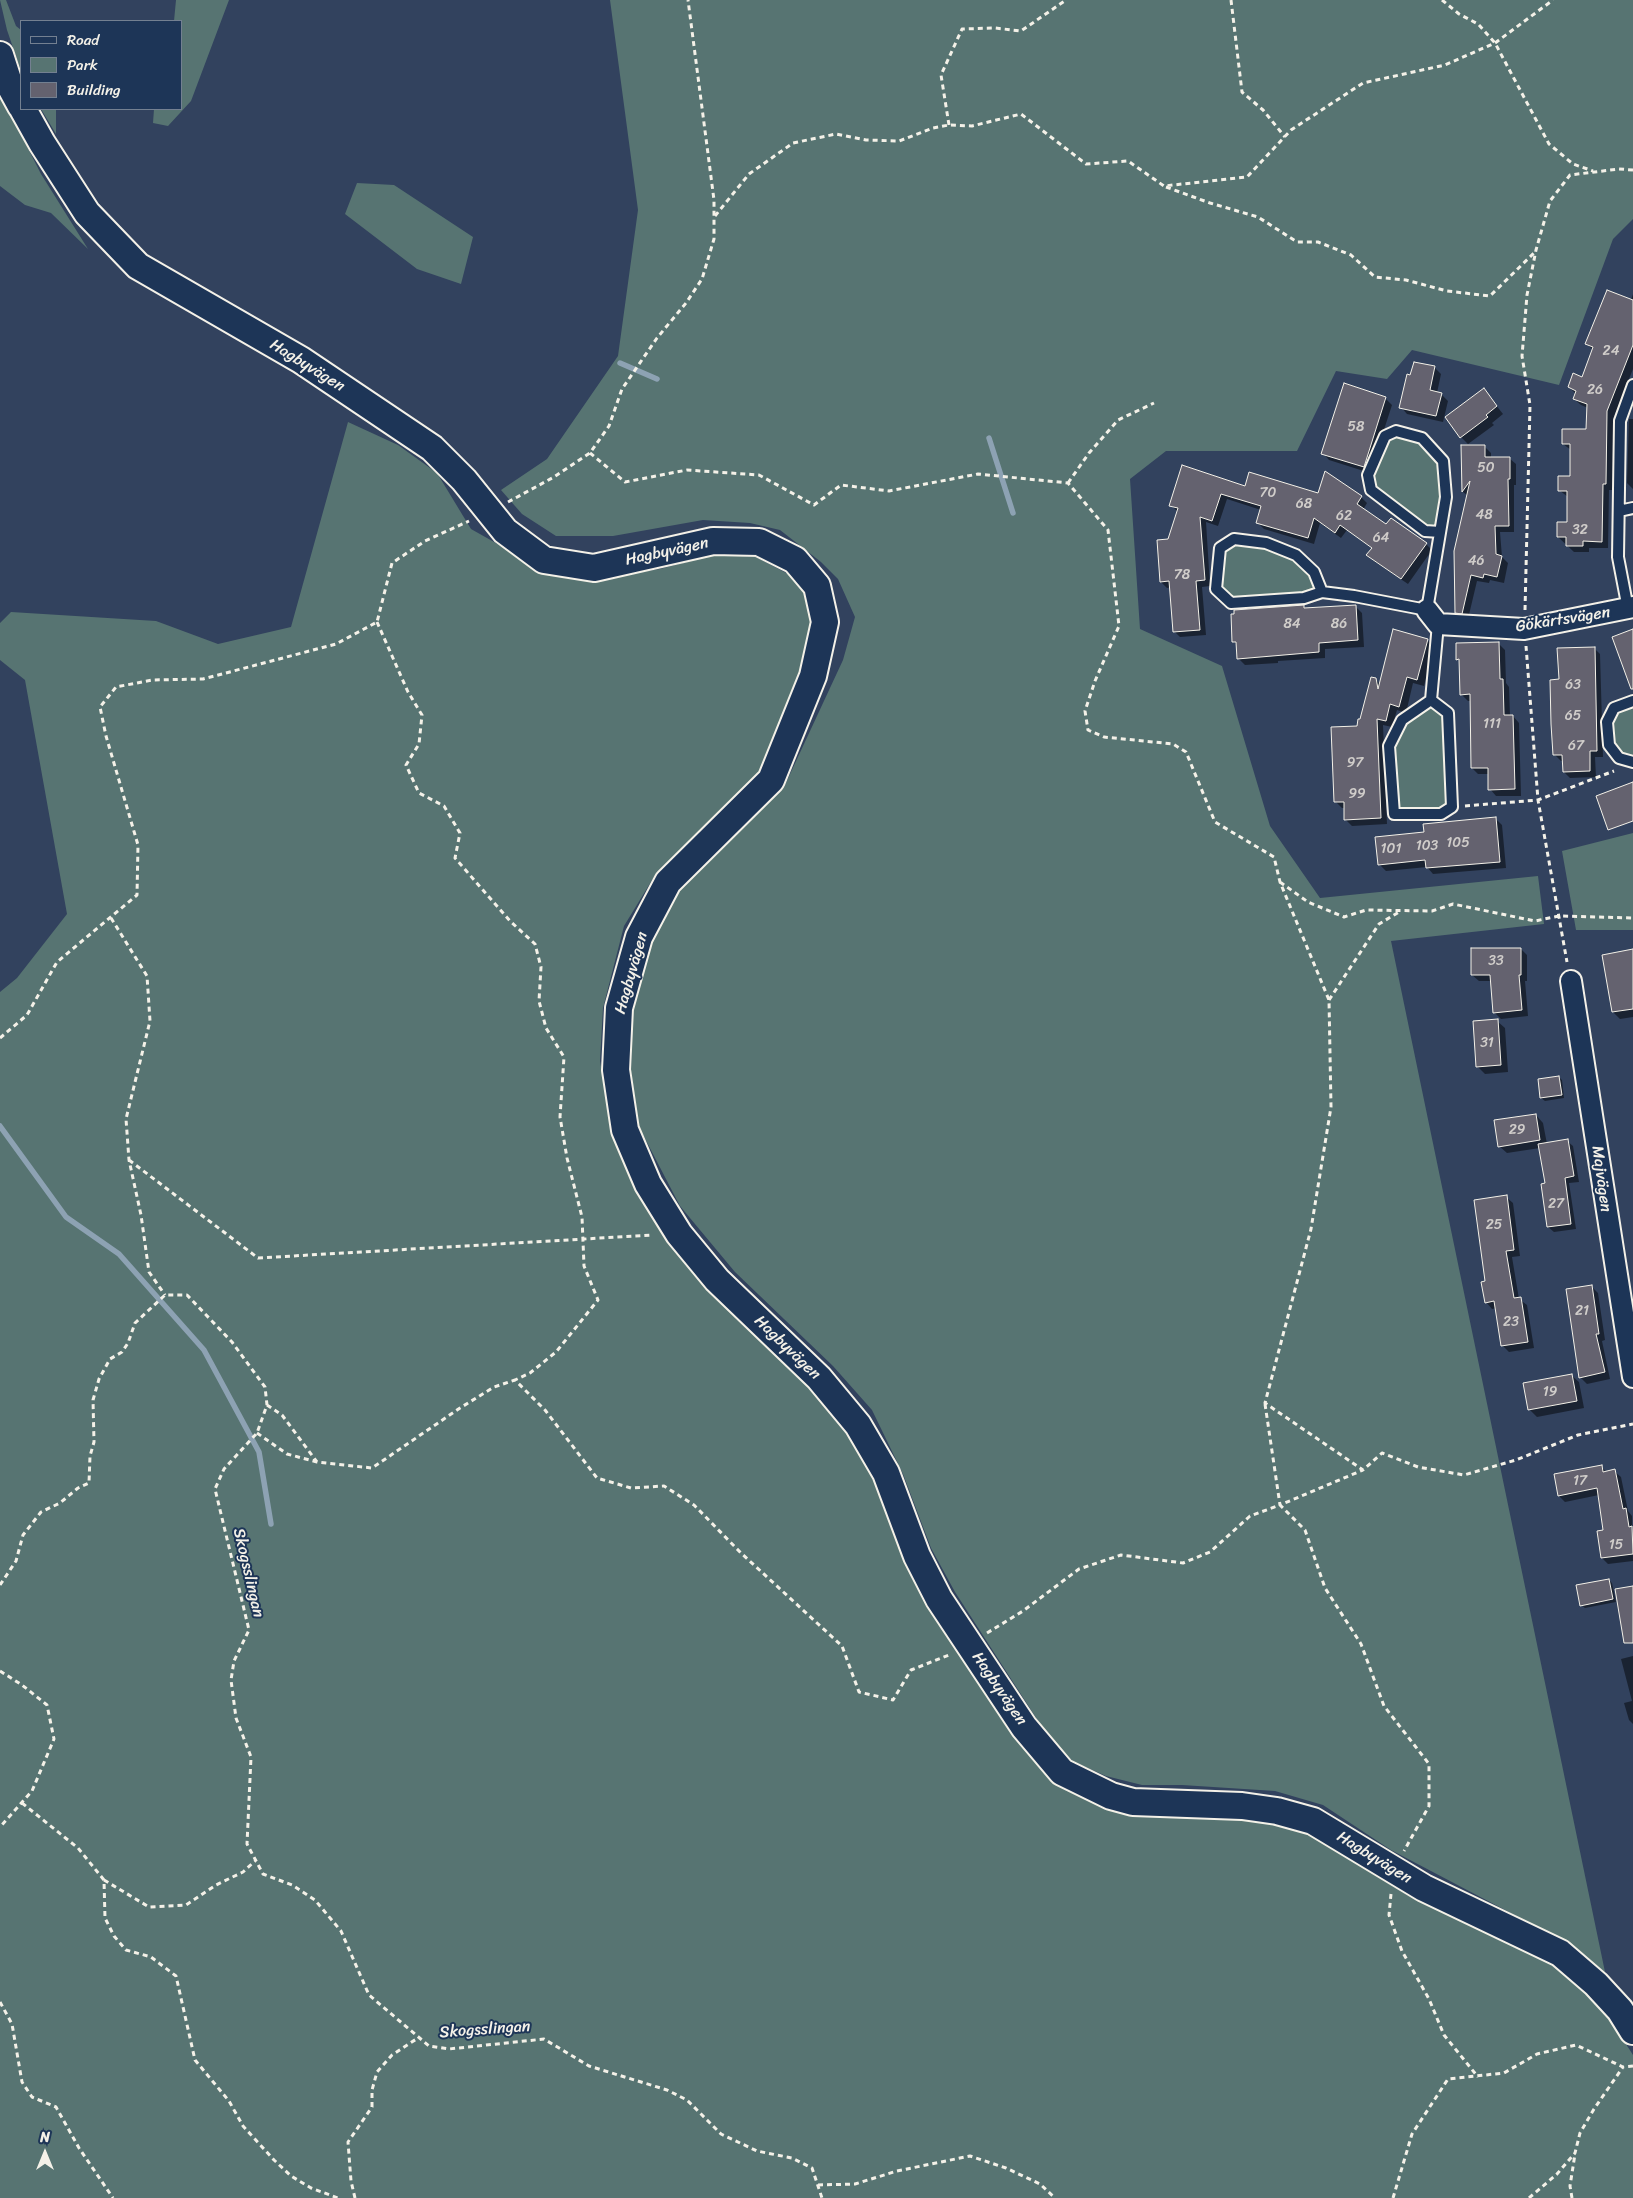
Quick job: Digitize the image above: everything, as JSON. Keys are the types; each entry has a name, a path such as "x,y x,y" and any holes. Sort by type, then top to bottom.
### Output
{"street":[{"name":"Hagbyvägen","path":"0,55 10,86 20,104"},
{"name":"Hagbyvägen","path":"24,110 86,213 138,266 300,360 432,448 464,480 505,531 544,560 594,568 713,541 759,542 795,560 817,586 825,622 813,676 771,780 668,882 639,937 619,1008 616,1070 625,1130 648,1184 679,1234 717,1280 818,1378 858,1425 886,1474 917,1556 939,1599 1024,1726 1062,1772 1111,1796 1133,1802 1242,1806 1277,1810 1313,1821 1424,1888 1560,1953 1596,1984 1620,2010 1633,2031"},
{"name":"Gökärtsvägen","path":"1432,617 1524,629 1631,608"},
{"name":"Majvägen","path":"1571,981 1633,1377"}],"lane":[{"name":"Gökärtsvägen","path":"1631,608 1618,557 1620,421 1633,385"},
{"path":"1431,700 1432,617 1440,532 1446,497 1443,461 1422,438 1396,431 1385,436 1368,475 1371,490 1425,531 1440,532"},
{"path":"1619,511 1633,508"},
{"name":"Gökärtsvägen","path":"1322,592 1314,572 1296,555 1266,543 1234,539 1220,548 1216,589 1231,603 1304,598 1322,592 1354,596 1432,617"},
{"path":"1431,700 1448,713 1452,806 1442,814 1394,814 1389,746 1402,720 1431,700"},
{"path":"1633,701 1614,708 1607,722 1608,745 1619,758 1633,762"}],"path":[{"path":"515,1380 530,1373 556,1352 598,1300 584,1266 582,1218 560,1117 564,1057 546,1028 539,1001 541,967 535,944 510,921 454,858 460,833 444,806 419,793 406,765 419,744 422,715 408,692 377,622 392,563 425,541 490,511 554,477 590,453 608,426 622,389 657,338 686,303 702,279 714,239 714,200 688,0"},
{"path":"948,124 941,75 962,29 996,28 1021,31 1066,0"},
{"path":"1231,0 1242,92 1262,110 1285,137"},
{"path":"1442,0 1459,14 1478,24 1495,43 1548,144 1573,164 1596,172"},
{"path":"1164,186 1246,177 1291,130 1363,84 1446,66 1495,43 1553,0"},
{"path":"714,216 749,174 793,143 836,134 866,140 899,141 948,124 972,126 1021,114 1086,164 1128,161 1164,186 1210,203 1258,217 1297,242 1318,242 1351,256 1375,278 1406,280 1447,291 1490,296 1536,250"},
{"path":"1571,981 1538,800 1524,629 1528,576 1530,405 1522,356 1527,295 1536,250 1550,201 1570,175 1633,170"},
{"path":"1068,483 1089,453 1118,420 1154,403"},
{"path":"590,453 625,482 687,470 759,475 814,505 841,485 889,492 978,474 1068,483 1108,530 1119,626 1095,680 1085,711 1088,730 1104,737 1172,744 1186,752 1215,822 1274,857 1280,882 1328,1000 1331,1107 1310,1229 1265,1403 1280,1505 1364,1470 1382,1454 1418,1467 1464,1475 1516,1460 1578,1435 1633,1424"},
{"path":"0,1038 26,1015 57,962 137,895 138,845 106,736 100,707 116,687 152,680 203,679 336,644 377,622"},
{"path":"1452,806 1538,800 1616,771"},
{"path":"1280,882 1308,902 1344,918 1366,910 1432,911 1453,904 1535,921 1559,916 1633,918"},
{"path":"1328,1000 1379,924 1400,912"},
{"path":"111,918 147,976 150,1021 126,1119 129,1160 141,1214 149,1272 165,1295"},
{"path":"129,1160 258,1258 679,1234"},
{"path":"0,1585 16,1562 23,1535 41,1512 60,1503 78,1488 89,1483 90,1456 94,1442 92,1400 99,1379 110,1359 122,1352 128,1343 135,1323 165,1295 187,1295 232,1342 265,1388 267,1405 257,1433 287,1454 317,1462"},
{"path":"1265,1403 1364,1470"},
{"name":"Skogsslingan","path":"257,1433 224,1469 215,1489 249,1630 234,1661 231,1680 236,1718 251,1757 247,1844 263,1874 292,1885 315,1900 341,1931 368,1995 429,2046 449,2048 544,2039 589,2066 666,2090 687,2100 722,2134 757,2151 792,2158 812,2168 822,2198"},
{"path":"0,1671 47,1704 54,1739 32,1791 0,1827"},
{"path":"22,1803 78,1848 104,1880 149,1907 186,1905 216,1885 243,1872 256,1860"},
{"path":"1394,1870 1389,1915 1402,1951 1429,1999 1444,2035 1478,2077"},
{"path":"104,1880 105,1918 114,1936 126,1950 151,1957 176,1976 195,2060 229,2101 243,2126 291,2176 310,2188 338,2198"},
{"path":"0,2002 12,2024 22,2082 32,2097 56,2107 79,2148 113,2198"},
{"path":"355,2198 351,2182 348,2142 372,2107 372,2090 377,2072 392,2055 418,2038"},
{"path":"1393,2198 1412,2134 1448,2079 1504,2074 1537,2054 1576,2045 1623,2067 1633,2066"},
{"path":"1572,2198 1570,2186 1575,2152 1585,2125 1623,2067"},
{"path":"1529,2198 1557,2174 1575,2152"},
{"path":"818,2185 856,2184 897,2171 970,2156 1006,2168 1040,2184 1055,2198"}],"green space":[{"path":"0,0 6,0 16,26 20,29 20,68 7,30"},
{"path":"176,0 229,0 191,101 168,126 153,123 154,110 182,110 182,20 174,20"},
{"path":"610,0 1633,0 1633,219 1613,239 1559,385 1412,350 1387,379 1336,371 1297,451 1166,451 1130,479 1140,629 1222,666 1270,826 1320,898 1538,876 1544,924 1391,941 1605,1972 1566,1942 1391,1850 1323,1805 1275,1791 1182,1785 1142,1785 1106,1776 1074,1762 1051,1741 955,1592 931,1548 903,1474 872,1410 833,1366 735,1272 680,1206 639,1127 631,1072 632,1008 650,938 680,890 784,787 843,660 855,617 838,579 821,562 780,530 750,523 703,520 613,536 556,536 522,514 501,490 547,459 618,356 638,210"},
{"path":"0,93 41,174 88,249 51,213 25,205 0,186"},
{"path":"42,110 56,110 56,134"},
{"path":"357,183 394,185 473,237 461,284 417,269 345,214"},
{"path":"348,422 398,445 437,473 471,529 549,573 605,577 660,569 717,554 756,557 788,574 807,596 813,622 808,651 760,773 657,872 624,926 603,1008 600,1061 613,1132 842,1419 881,1487 905,1555 1104,1807 1149,1816 1280,1820 1340,1851 1407,1895 1552,1960 1585,1989 1610,2019 1633,2055 1633,2198 0,2198 0,992 17,978 67,914 25,680 0,660 0,623 11,612 156,621 218,644 291,627"},
{"path":"1396,431 1422,438 1443,461 1440,532 1425,531 1371,490 1368,475 1385,436"},
{"path":"1234,539 1296,555 1322,592 1231,603 1216,589 1220,548"},
{"path":"1431,700 1448,713 1452,807 1441,814 1394,814 1389,746 1402,720"},
{"path":"1633,701 1633,762 1609,745 1614,708"},
{"path":"1633,833 1633,930 1576,930 1562,851"}],"building":[{"path":"1607,290 1633,300 1633,345 1607,411 1606,484 1603,484 1602,542 1583,541 1583,546 1566,546 1566,537 1557,537 1557,522 1567,522 1567,491 1558,491 1558,476 1570,476 1570,444 1562,444 1562,429 1586,429 1587,404 1573,399 1576,391 1568,387 1573,373 1582,377 1593,347 1585,344"},
{"path":"1414,362 1435,366 1430,390 1442,393 1436,416 1399,408 1407,374 1410,375"},
{"path":"1344,383 1386,397 1364,467 1321,454"},
{"path":"1484,388 1497,406 1486,415 1488,417 1460,438 1445,417"},
{"path":"1461,445 1485,445 1485,457 1510,457 1510,479 1508,479 1509,526 1495,526 1496,554 1502,556 1497,577 1484,574 1483,578 1471,575 1462,614 1455,613 1454,551 1470,481 1462,492"},
{"path":"1182,465 1245,486 1249,472 1318,493 1325,471 1362,496 1357,504 1386,524 1391,518 1427,543 1401,579 1366,555 1372,548 1340,525 1335,533 1314,518 1308,538 1256,523 1261,506 1221,494 1212,521 1200,517 1205,580 1196,581 1200,630 1173,632 1169,581 1160,582 1157,540 1168,539 1178,508 1169,506"},
{"path":"1304,605 1304,608 1356,605 1358,640 1319,643 1319,652 1237,659 1236,642 1232,642 1231,614 1234,614 1234,610"},
{"path":"1393,629 1428,639 1417,680 1407,677 1399,707 1390,704 1386,721 1377,719 1381,818 1344,820 1344,802 1334,802 1331,727 1357,726 1371,677 1376,678 1378,689"},
{"path":"1633,629 1633,689 1631,689 1612,637"},
{"path":"1499,642 1500,679 1503,679 1504,715 1513,715 1515,789 1488,790 1488,768 1471,768 1470,694 1460,695 1459,659 1456,660 1456,643"},
{"path":"1595,647 1597,751 1590,751 1590,771 1563,772 1562,755 1553,755 1551,724 1550,680 1559,679 1557,648"},
{"path":"1633,782 1633,821 1608,830 1596,796"},
{"path":"1496,817 1500,862 1426,868 1425,860 1378,865 1375,837 1424,832 1423,824"},
{"path":"1471,948 1521,948 1521,975 1519,975 1522,1010 1493,1013 1490,975 1471,975"},
{"path":"1633,949 1633,1009 1612,1012 1602,955"},
{"path":"1498,1019 1501,1065 1476,1067 1473,1021"},
{"path":"1559,1076 1562,1095 1540,1098 1538,1079"},
{"path":"1536,1114 1540,1140 1498,1147 1494,1120"},
{"path":"1568,1139 1574,1176 1565,1178 1571,1224 1547,1227 1541,1184 1545,1183 1538,1144"},
{"path":"1507,1195 1514,1250 1506,1251 1514,1298 1521,1297 1528,1342 1501,1346 1494,1301 1485,1303 1481,1282 1485,1281 1474,1200"},
{"path":"1592,1285 1599,1334 1596,1334 1605,1372 1579,1378 1566,1289"},
{"path":"1572,1374 1577,1401 1528,1410 1523,1383"},
{"path":"1602,1465 1603,1472 1615,1469 1623,1509 1626,1508 1629,1527 1632,1526 1633,1554 1601,1558 1597,1531 1603,1530 1597,1488 1558,1496 1554,1474"},
{"path":"1609,1579 1613,1599 1580,1606 1576,1585"},
{"path":"1633,1586 1633,1643 1624,1643 1615,1589"}],"waterway":[{"path":"620,363 657,379"},
{"path":"989,438 1013,513"},
{"path":"0,1126 66,1217 119,1254 204,1350 259,1452 271,1524"}]}
